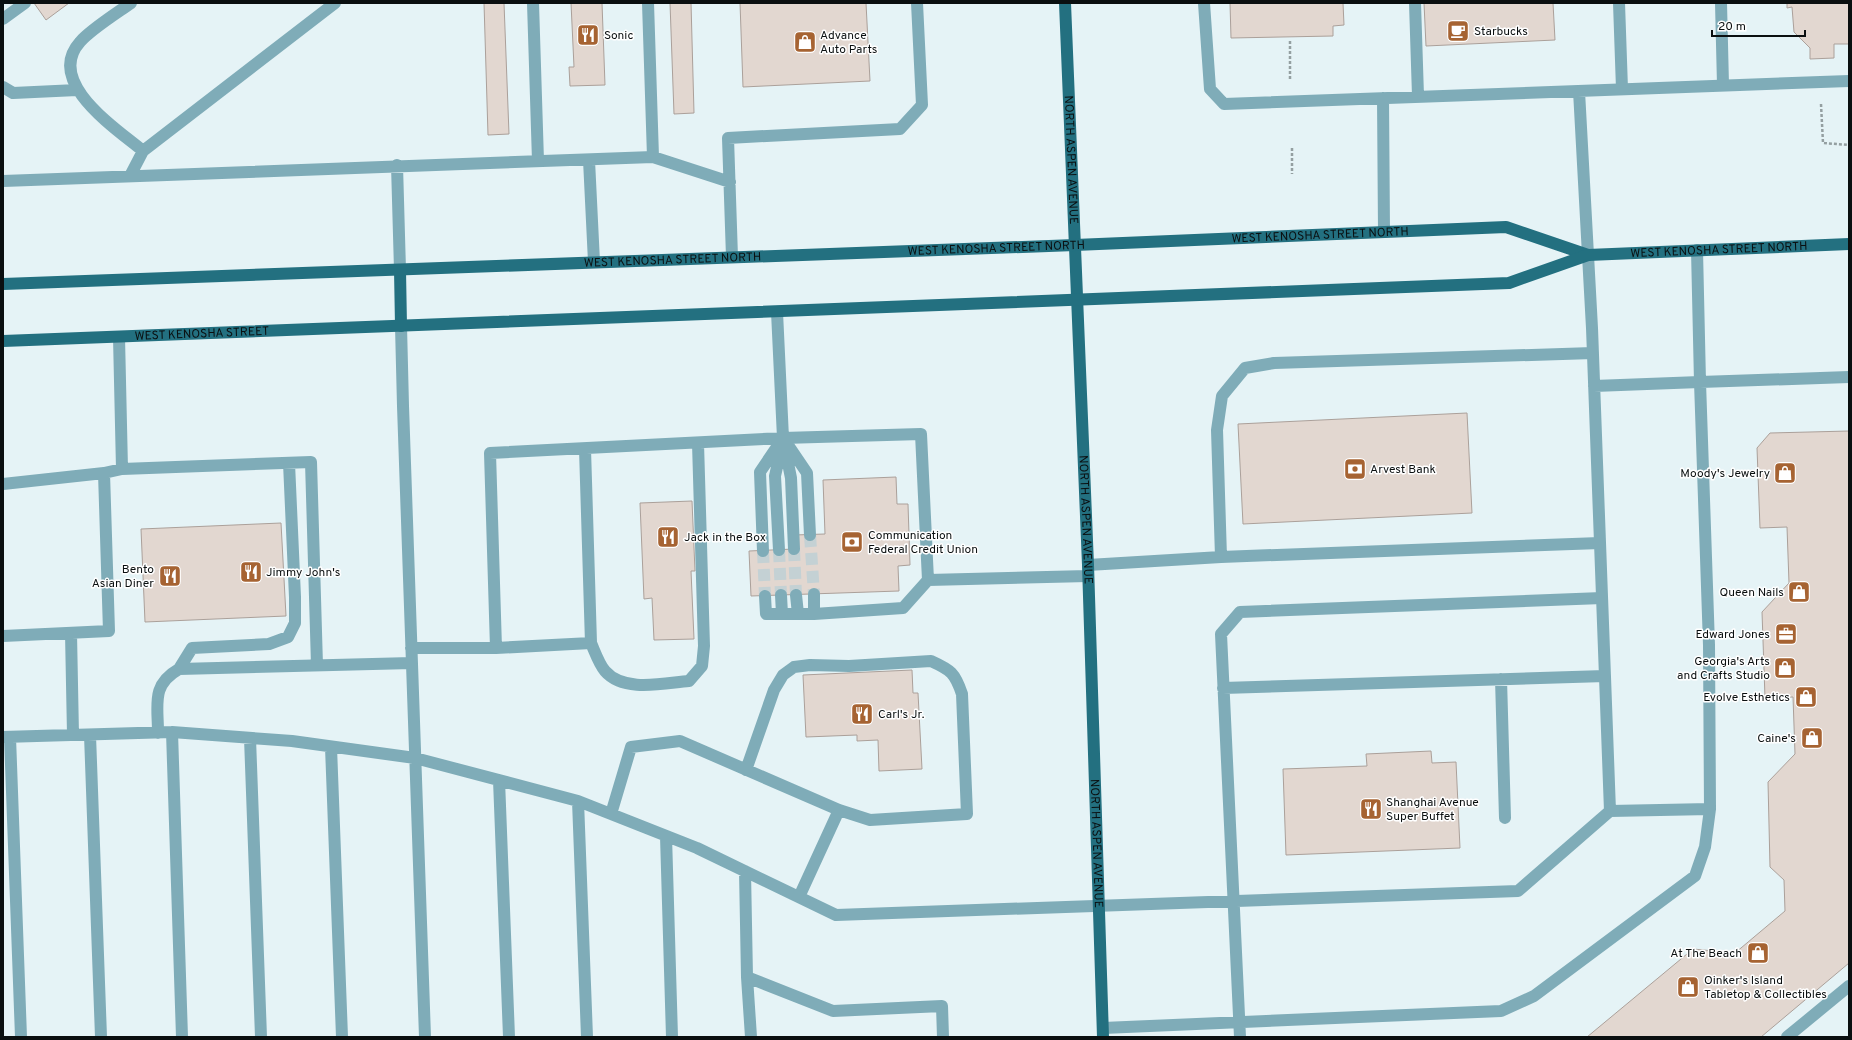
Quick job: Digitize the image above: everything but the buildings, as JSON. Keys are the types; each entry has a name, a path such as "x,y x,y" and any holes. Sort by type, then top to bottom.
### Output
{"main road":[{"name":"NORTH ASPEN AVENUE","path":"1065,3 1088,570 1103,1032"},
{"name":"WEST KENOSHA STREET NORTH","path":"400,270 1075,245 1506,227 1588,255"},
{"name":"WEST KENOSHA STREET NORTH","path":"401,326 1077,301 1509,283 1588,255 1849,244"},
{"path":"3,284 400,270 401,326"},
{"name":"WEST KENOSHA STREET","path":"3,341 401,326"}],"lane":[{"path":"3,20 25,3"},
{"path":"131,3 80,41 74,51 70,70 77,90 85,102 143,151"},
{"path":"130,176 143,151 335,3"},
{"path":"532,3 538,161"},
{"path":"648,3 653,157"},
{"path":"732,257 728,138 900,129 922,105 917,3"},
{"path":"1204,3 1210,89 1224,104 1849,81"},
{"path":"1415,3 1418,96"},
{"path":"1619,3 1622,89"},
{"path":"1721,3 1723,85"},
{"path":"3,87 13,94 77,90"},
{"path":"1579,91 1593,353 1610,811"},
{"path":"1383,98 1384,232"},
{"path":"3,181 397,165 653,157 730,182"},
{"path":"589,160 594,262"},
{"path":"397,165 400,270"},
{"path":"1103,1032 1239,1022 1501,1011 1534,996 1696,876 1706,847 1710,809 1709,645 1697,250"},
{"path":"777,312 783,438 791,478 794,549"},
{"path":"401,326 425,1037"},
{"path":"119,337 122,469"},
{"path":"1221,557 1217,430 1222,396 1245,368 1274,363 1593,353"},
{"path":"1594,386 1849,377"},
{"path":"496,648 490,453 783,438 921,434 928,580 903,608 814,614 766,614 765,596"},
{"path":"783,438 807,473 810,535"},
{"path":"779,550 775,476 783,438"},
{"path":"763,550 760,472 783,438"},
{"path":"585,449 591,643 605,671 622,683 642,684 689,681 702,666 704,646 698,443"},
{"path":"3,484 104,473 122,469 311,462 317,665"},
{"path":"179,669 192,648 269,644 288,637 295,623 289,463"},
{"path":"3,636 110,631 104,473"},
{"path":"928,580 1088,570 1221,557 1600,543"},
{"path":"796,594 798,614"},
{"path":"814,594 814,614"},
{"path":"781,595 782,614"},
{"path":"1240,1037 1221,634 1240,612 1602,598"},
{"path":"71,633 73,735"},
{"path":"411,648 496,648 591,643"},
{"path":"611,814 631,747 680,741 746,770 838,810 870,820 967,814 962,694 956,677 943,667 931,661 869,665 810,665 794,667 783,675 774,690 746,770"},
{"path":"158,732 159,688 166,676 179,669 412,663"},
{"path":"1223,688 1605,676"},
{"path":"1501,679 1505,818"},
{"path":"21,1037 7,737 172,732 250,738 415,758 578,801 697,848 836,915 1518,891 1610,811 1710,809"},
{"path":"172,732 182,1037"},
{"path":"90,735 101,1037"},
{"path":"250,738 261,1037"},
{"path":"331,747 342,1037"},
{"path":"499,780 509,1037"},
{"path":"578,801 587,1037"},
{"path":"799,897 838,810"},
{"path":"666,836 672,1037"},
{"path":"745,871 747,977 751,1037"},
{"path":"747,977 833,1011 942,1006 943,1037"},
{"path":"1787,1037 1849,986"}],"path":[{"path":"1290,41 1290,86"},
{"path":"1820,82 1823,143 1849,145"},
{"path":"1292,148 1292,174"}],"tunnel":[{"path":"810,535 814,594"},
{"path":"794,549 796,595"},
{"path":"779,550 781,595"},
{"path":"763,551 765,596"}],"place":[{"name":"Starbucks","path":"1458,31"},
{"name":"Sonic","path":"588,35"},
{"name":"Advance Auto Parts","path":"805,42"},
{"name":"Arvest Bank","path":"1355,469"},
{"name":"Moody's Jewelry","path":"1785,473"},
{"name":"Jack in the Box","path":"668,537"},
{"name":"Communication Federal Credit Union","path":"852,542"},
{"name":"Jimmy John's","path":"251,572"},
{"name":"Bento Asian Diner","path":"170,576"},
{"name":"Queen Nails","path":"1799,592"},
{"name":"Edward Jones","path":"1786,634"},
{"name":"Georgia's Arts and Crafts Studio","path":"1785,668"},
{"name":"Evolve Esthetics","path":"1806,697"},
{"name":"Carl's Jr.","path":"862,714"},
{"name":"Caine's","path":"1812,738"},
{"name":"Shanghai Avenue Super Buffet","path":"1371,809"},
{"name":"At The Beach","path":"1758,953"},
{"name":"Oinker's Island Tabletop & Collectibles","path":"1688,987"}]}
